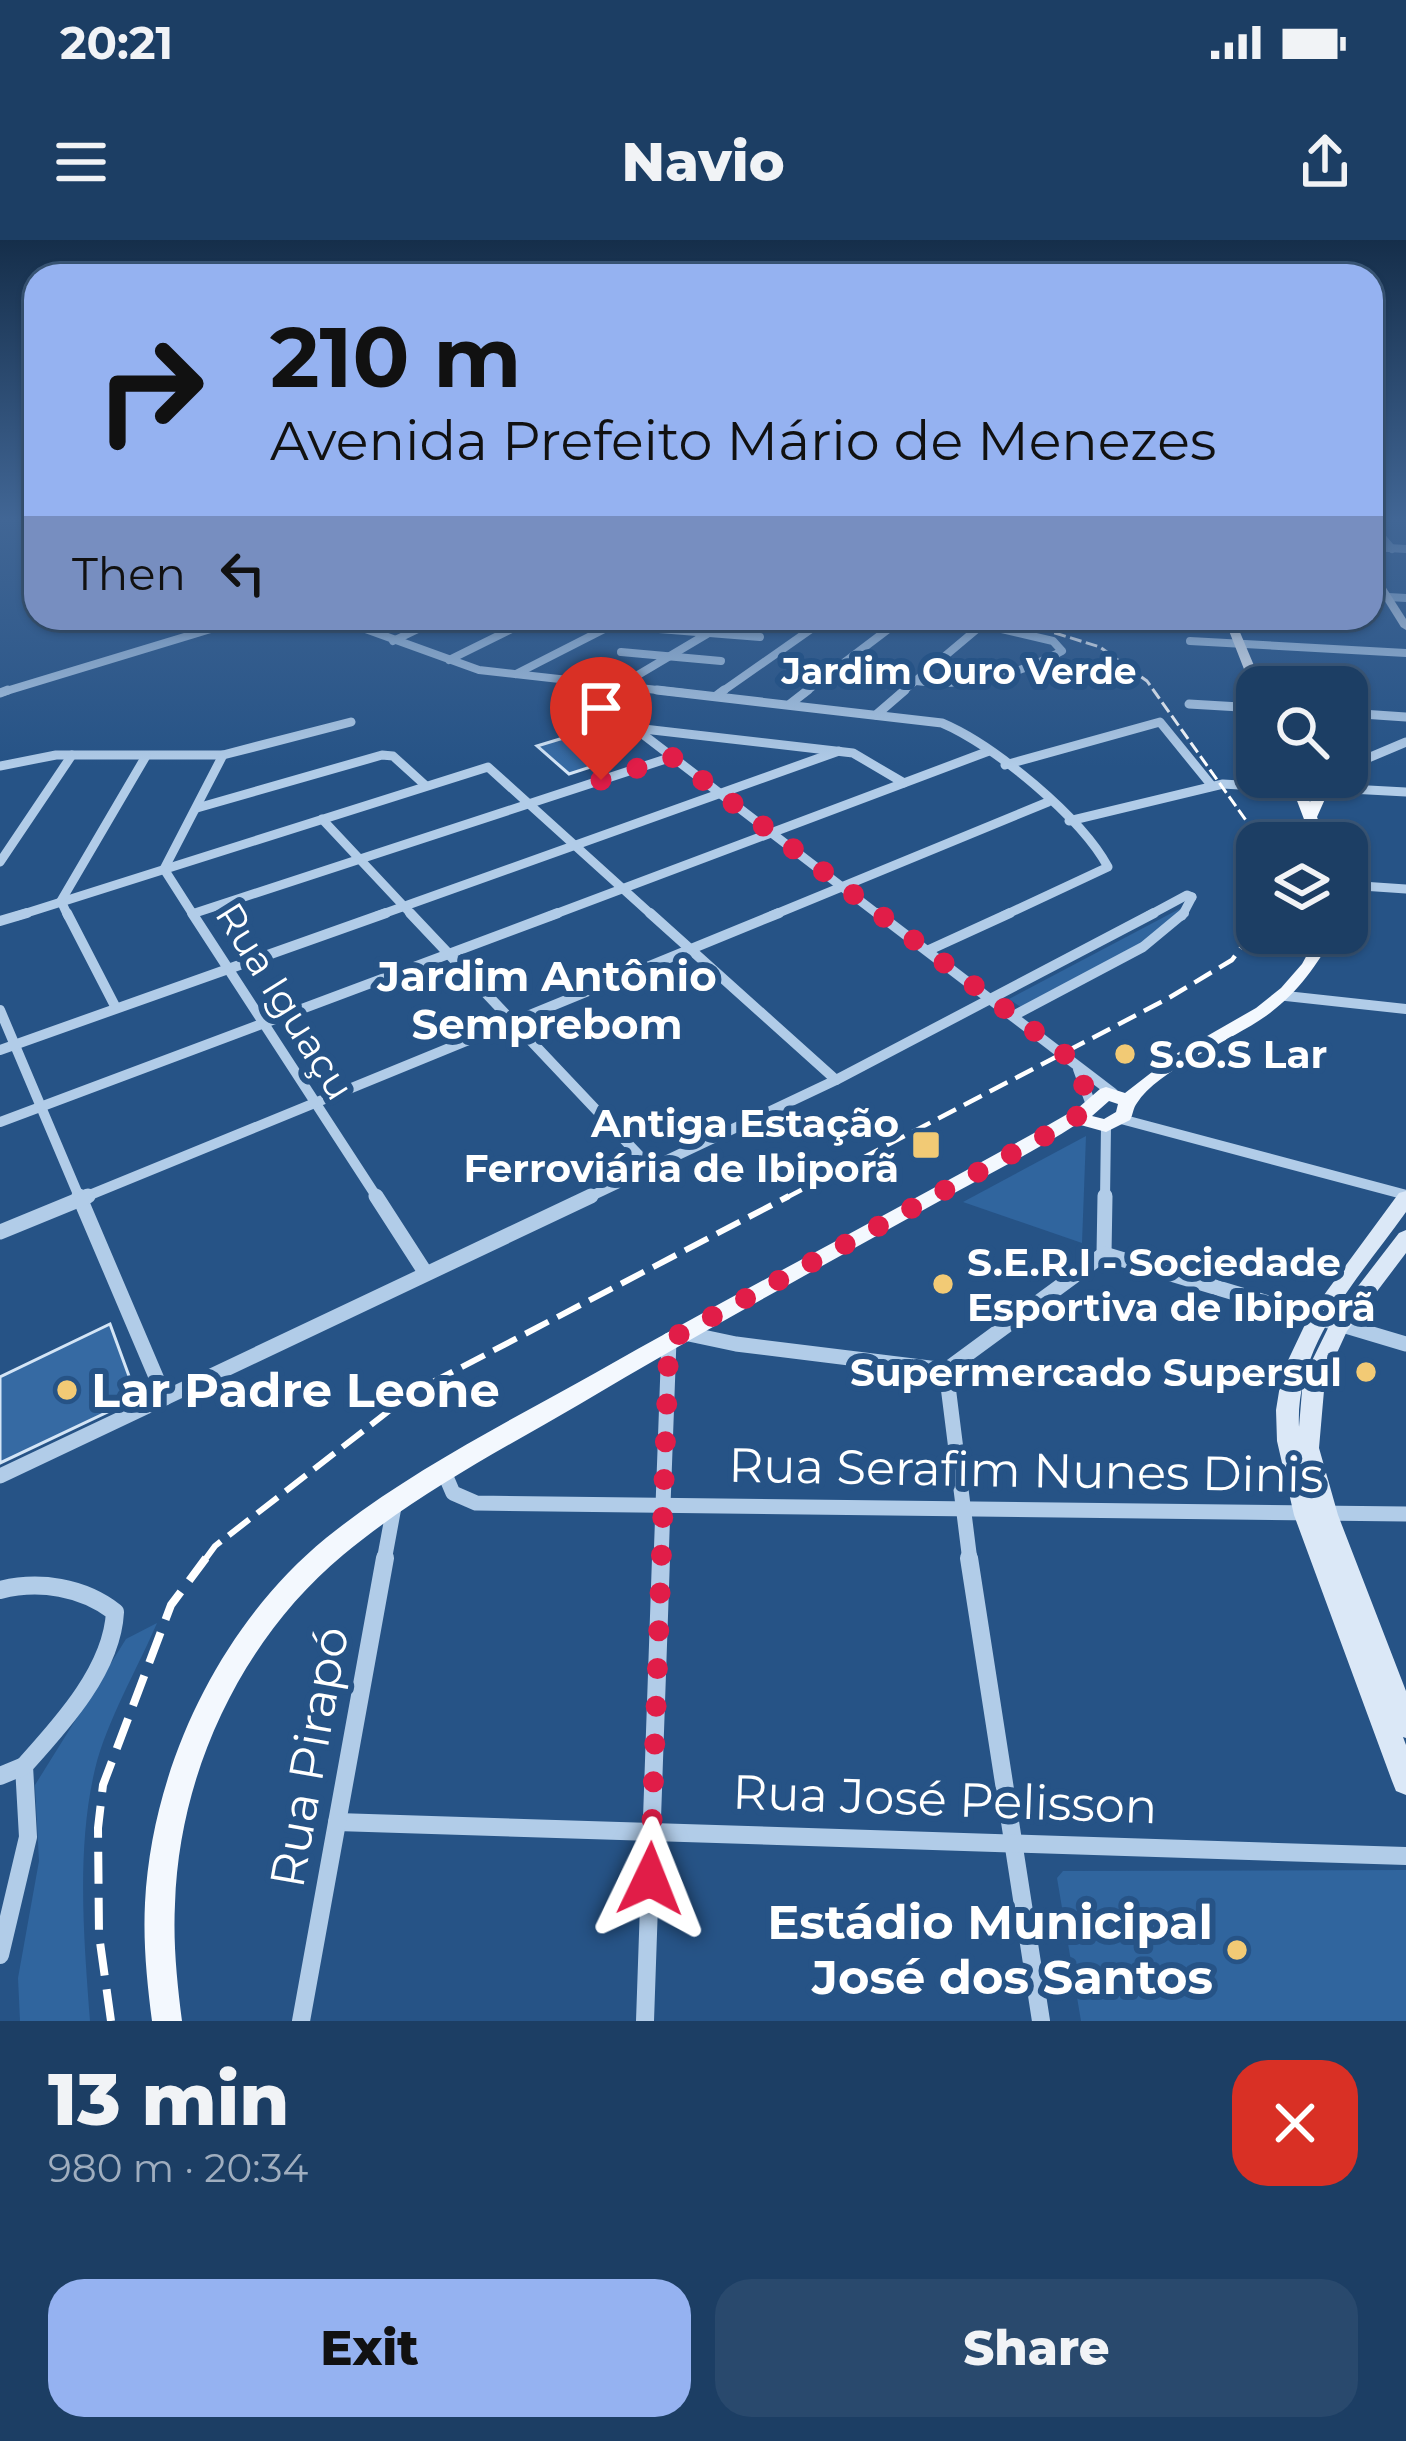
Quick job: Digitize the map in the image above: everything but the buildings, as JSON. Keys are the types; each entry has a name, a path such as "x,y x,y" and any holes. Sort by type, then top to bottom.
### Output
{"main road":[{"path":"1400,622 1406,641"},
{"path":"1233,630 1248,666"},
{"path":"1302,798 1312,822"},
{"path":"1310,817 1318,798"},
{"path":"167,2021 160,1936 162,1877 172,1814 225,1677 307,1570 444,1472 676,1336 1052,1132 1108,1109 1150,1077 1286,996 1316,954"},
{"path":"1406,1197 1372,1260 1293,1373 1288,1410 1288,1441 1406,1781"},
{"path":"1372,1260 1406,1238"},
{"path":"1316,1515 1406,1725"}],"street":[{"path":"0,693 207,630"},
{"path":"367,630 449,660 516,674 942,723 989,751 1069,820 1105,857 1108,867 928,950"},
{"path":"393,640 415,630"},
{"path":"449,660 510,630"},
{"path":"516,674 602,630"},
{"path":"672,630 760,637"},
{"path":"620,686 716,630"},
{"path":"716,697 805,630"},
{"path":"789,705 887,630"},
{"path":"876,715 976,630"},
{"path":"916,681 976,682 1062,651 1053,641 1008,630"},
{"path":"1190,641 1406,653"},
{"path":"621,652 722,661"},
{"path":"572,680 1075,1062 1108,1109 1162,1130 1406,1197"},
{"path":"1189,704 1236,707"},
{"path":"1368,714 1406,717"},
{"path":"0,766 72,755 223,755 351,722"},
{"path":"1005,765 1162,722 1212,786"},
{"path":"634,728 839,751 869,760 904,783"},
{"path":"1368,758 1406,742"},
{"path":"7,1047 839,751"},
{"path":"0,1122 264,1027 989,751"},
{"path":"197,808 382,754 393,756 425,785"},
{"path":"0,862 72,755"},
{"path":"164,869 223,755"},
{"path":"61,901 146,756"},
{"path":"195,913 672,757"},
{"path":"0,921 484,767 627,889 836,1080"},
{"path":"1069,820 1212,786 1236,785"},
{"path":"1368,790 1406,793"},
{"path":"0,1232 1048,802"},
{"path":"322,819 652,1169"},
{"name":"Rua Iguaçu","path":"164,869 425,1273"},
{"path":"1368,886 1406,889"},
{"path":"0,1476 836,1080 1187,895 1192,897 1182,918 1156,938 1013,1016"},
{"path":"61,901 116,1008"},
{"path":"1286,996 1406,1009"},
{"path":"0,1010 7,1047 41,1107 165,1398"},
{"path":"1075,1062 1108,1109 1104,1254"},
{"path":"1104,1254 1406,1344"},
{"path":"645,2021 662,1503 676,1336 946,1370 1104,1254"},
{"path":"946,1370 962,1512 1041,2021"},
{"name":"Rua Serafim Nunes Dinis","path":"444,1472 453,1493 476,1503 1406,1514"},
{"name":"Rua Pirapó","path":"301,2021 394,1507"},
{"path":"0,1590 19,1585 96,1597 115,1612 117,1623 97,1667 58,1726 24,1766 0,1776"},
{"path":"0,1954 28,1837 24,1766"},
{"name":"Rua José Pelisson","path":"337,1822 1406,1856"}],"shaded area":[{"path":"1183,907 1149,939 1022,1008 1009,999"},
{"path":"1086,1136 1082,1243 963,1202"},
{"path":"157,1623 107,1732 89,1799 83,1895 90,2021 20,2021 18,1978 39,1861 35,1785 126,1639"},
{"name":"Estádio Municipal José dos Santos","path":"1406,1870 1406,2021 1081,2021 1057,1878 1063,1871"}],"railway":[{"path":"1045,630 1100,647 1147,681 1247,822"},
{"path":"784,1199 1167,999 1236,954"},
{"path":"204,1561 215,1546 412,1393 789,1196"},
{"path":"111,2021 99,1935 98,1828 103,1785 171,1605 206,1558"}],"place":[{"name":"S.O.S Lar","path":"1125,1054"},
{"name":"Antiga Estação Ferroviária de Ibiporã","path":"926,1145"},
{"name":"S.E.R.I - Sociedade Esportiva de Ibiporã","path":"943,1284"},
{"name":"Supermercado Supersul","path":"1366,1372"},
{"name":"Lar Padre Leone","path":"67,1390"},
{"name":"Estádio Municipal José dos Santos","path":"1237,1950"}],"district":[{"name":"Jardim Ouro Verde","path":"959,671"},
{"name":"Jardim Antônio Semprebom","path":"547,1000"}],"route":[{"path":"601,780 672,757 1075,1062 1090,1102 1082,1113 1052,1132 669,1340 650,1879"}]}
